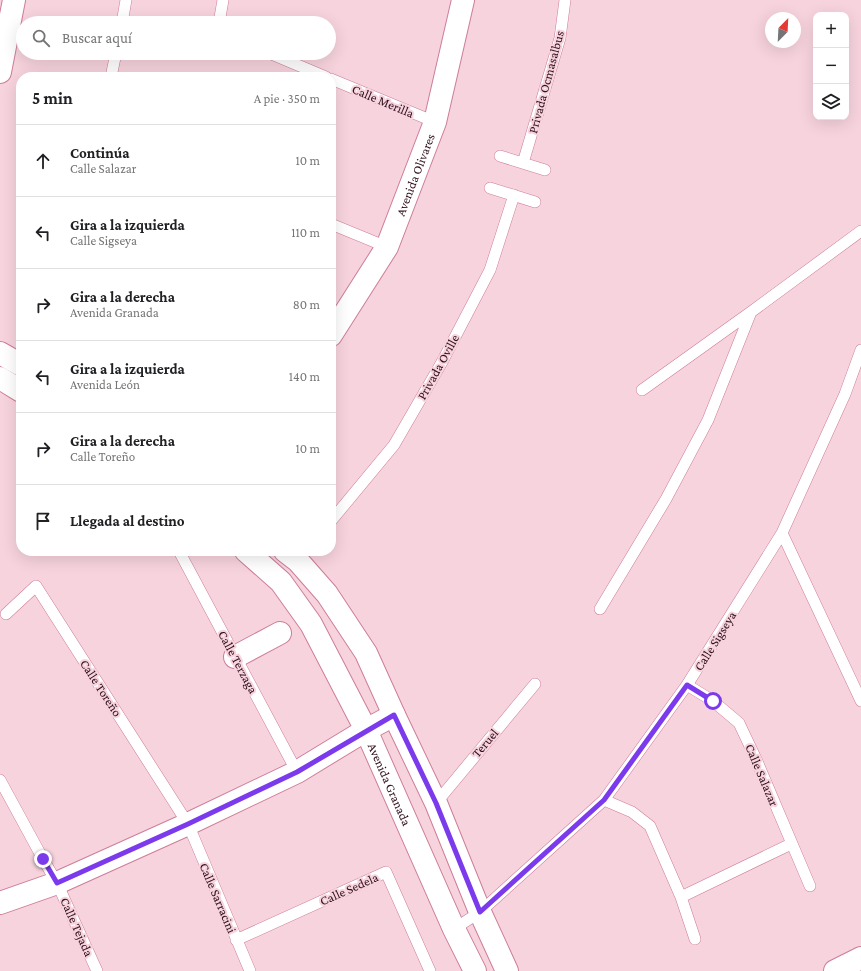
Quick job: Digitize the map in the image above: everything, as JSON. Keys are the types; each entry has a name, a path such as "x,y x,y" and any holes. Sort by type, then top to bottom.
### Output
{"street":[{"path":"0,72 14,0"},
{"name":"Avenida Olivares","path":"336,327 387,247 435,122 464,0"},
{"path":"0,378 16,388"},
{"name":"Avenida Granada","path":"252,556 281,582 311,624 366,730 454,929 475,971"},
{"path":"298,556 327,594 366,653 436,803 480,912 507,971"},
{"path":"235,656 280,633"},
{"path":"0,903 57,883 188,824 297,772 366,730 394,715"},
{"path":"835,971 861,958"}],"lane":[{"path":"123,16 126,0"},
{"path":"220,16 223,0"},
{"name":"Privada Ocmasalbus","path":"523,164 560,38 565,0"},
{"path":"112,72 115,60"},
{"path":"286,60 314,72"},
{"name":"Calle Merilla","path":"336,81 435,122"},
{"path":"500,156 544,170"},
{"path":"490,188 535,202"},
{"name":"Privada Oville","path":"336,515 394,445 442,362 490,270 514,195"},
{"path":"336,226 387,247"},
{"path":"642,390 861,231"},
{"path":"600,609 666,499 708,420 751,312"},
{"name":"Calle Sigseya","path":"454,929 480,912 604,800 687,685 782,533 845,394 861,350"},
{"path":"0,378 14,357"},
{"path":"782,533 861,701"},
{"name":"Calle Terzaga","path":"182,556 297,772"},
{"name":"Calle Toreño","path":"6,614 36,586 188,824"},
{"name":"Teruel","path":"436,803 535,684"},
{"name":"Calle Salazar","path":"687,685 713,701 739,723 756,759 810,886"},
{"path":"0,780 57,883"},
{"path":"604,800 632,812 650,826 682,897 695,939"},
{"name":"Calle Sarracini","path":"188,824 250,971"},
{"path":"682,897 791,844"},
{"name":"Calle Sedela","path":"236,940 386,872 430,971"},
{"name":"Calle Tejada","path":"57,883 97,971"}],"route":[{"path":"43,859 57,883 188,824 297,772 366,730 394,715 436,803 480,912 604,800 687,685 713,701"}]}
